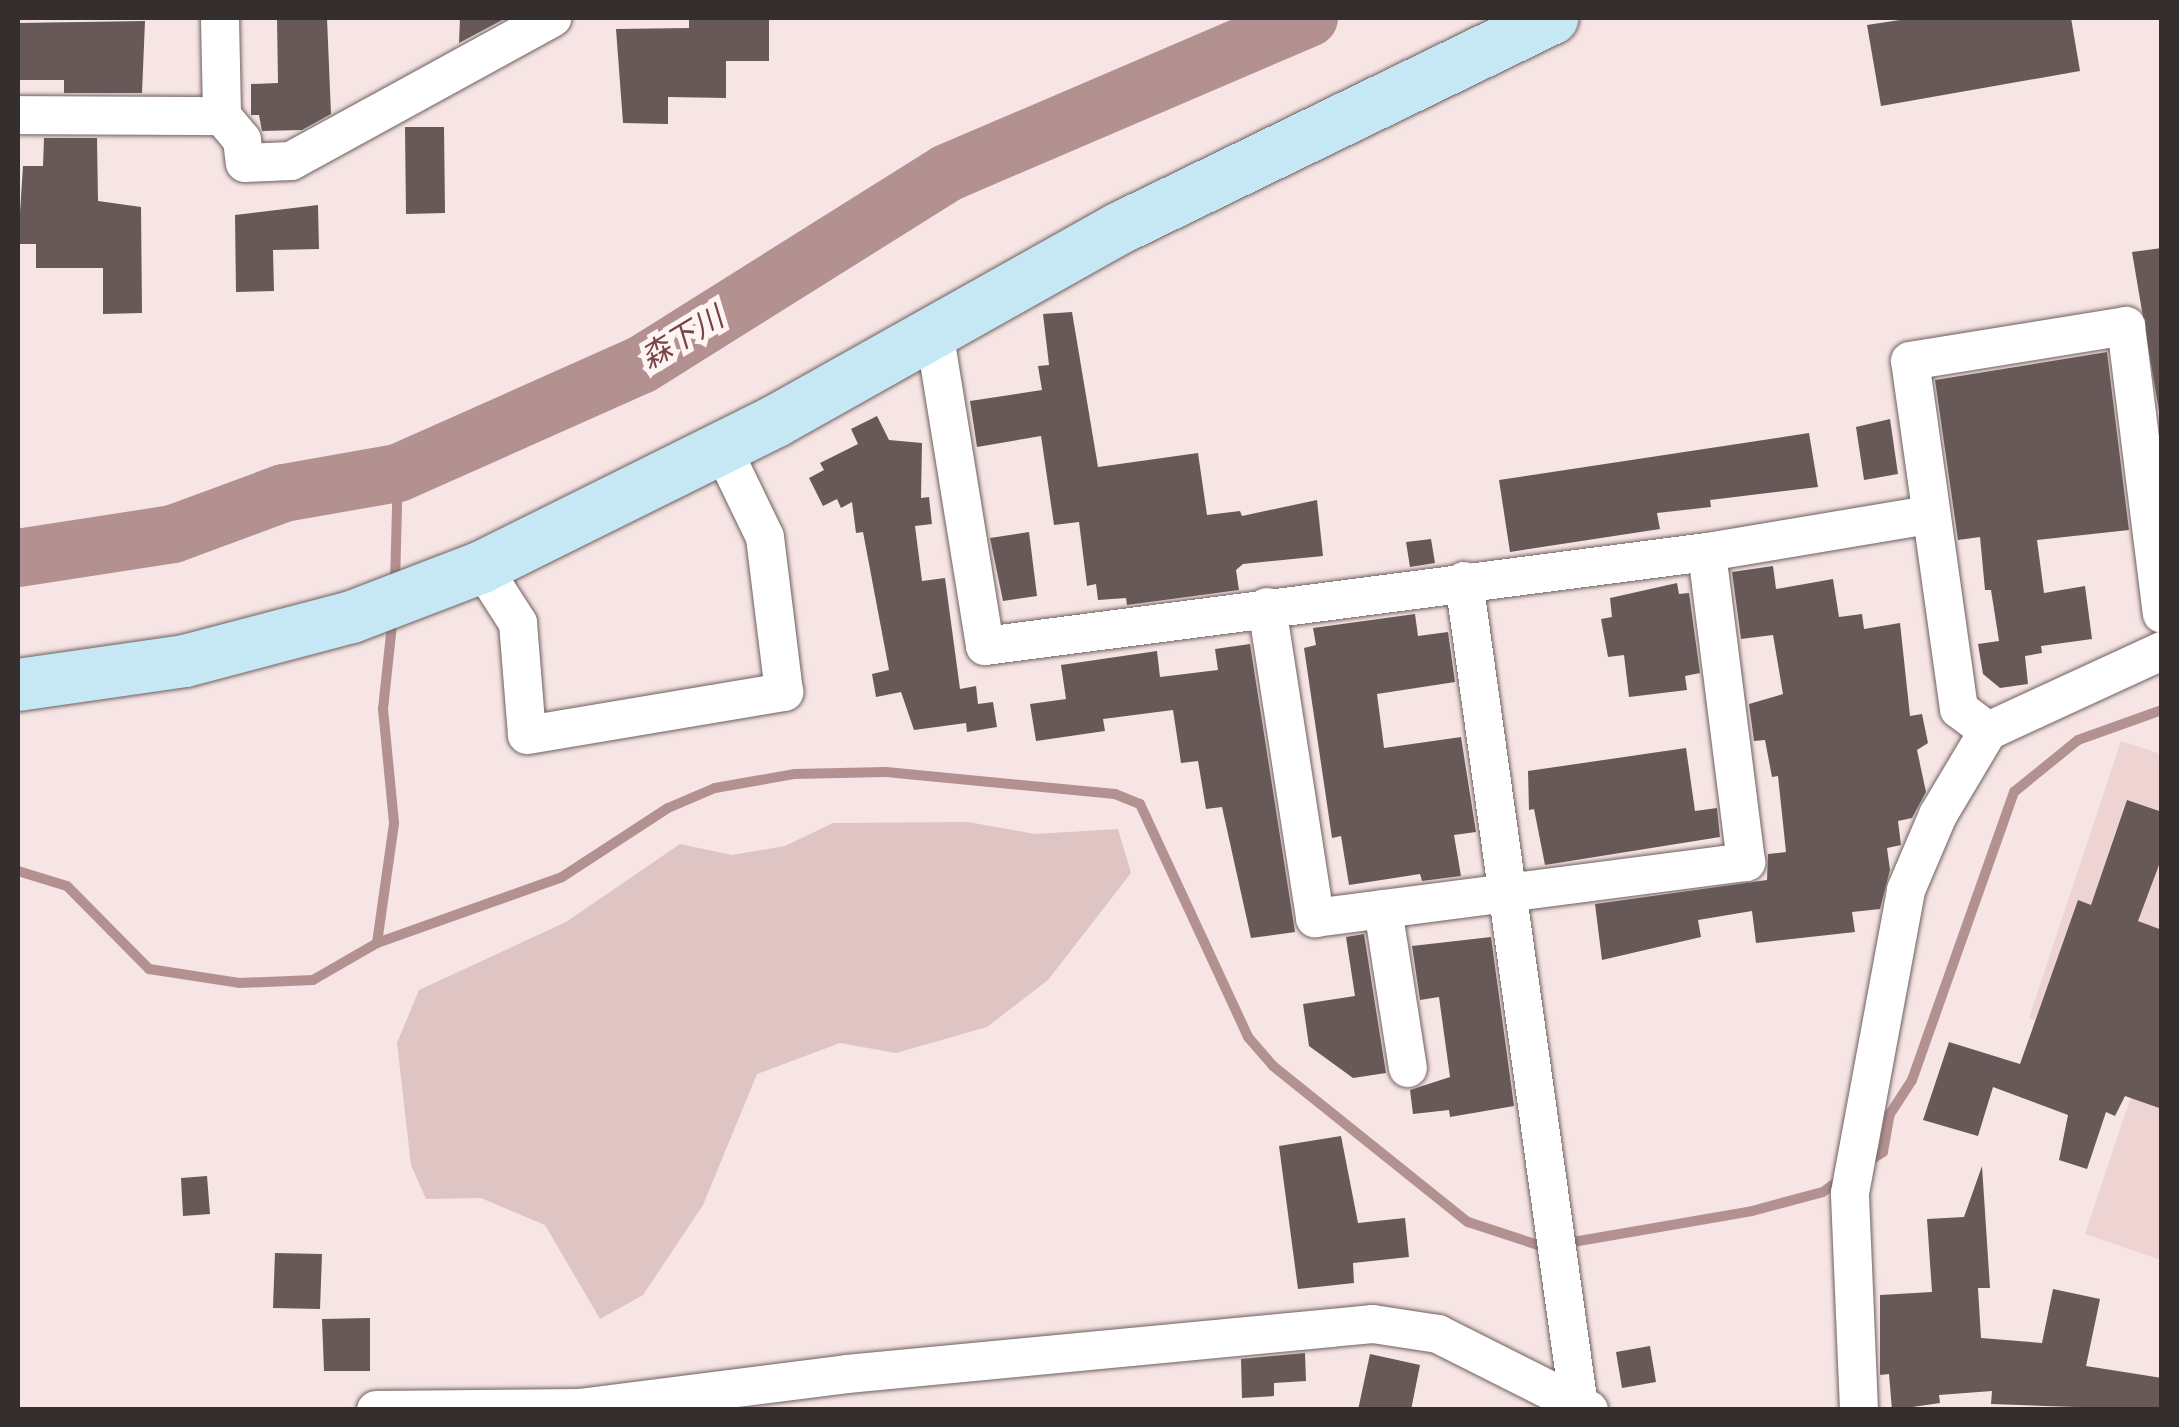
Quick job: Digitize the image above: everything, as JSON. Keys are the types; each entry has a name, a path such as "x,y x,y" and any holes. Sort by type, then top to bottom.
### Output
{"street":[{"path":"220,18 222,116 242,140 246,164 291,161 552,18"},
{"path":"18,685 184,660 352,617 482,566 722,448 934,337 1118,229 1553,18"},
{"path":"18,115 222,116"},
{"path":"1988,731 1958,708 1928,515 1910,361 2126,326 2162,614"},
{"path":"934,337 985,646 1707,552 1928,515"},
{"path":"482,566 518,623 527,735 784,692 765,537 722,448"},
{"path":"1267,607 1315,918 1746,862 1707,552"},
{"path":"1464,581 1554,1244 1584,1408"},
{"path":"1859,1410 1852,1178 1906,890 1938,815 1988,731 2162,651"},
{"path":"1384,909 1408,1068"},
{"path":"376,1410 579,1409 847,1374 1373,1324 1438,1334 1584,1408"}],"shaded area":[{"path":"2121,741 2161,754 2161,1260 2085,1234 2144,1058 2029,1018"},
{"path":"968,822 1035,834 1118,829 1131,873 1048,980 987,1027 896,1053 840,1043 757,1074 703,1205 643,1295 600,1319 545,1225 481,1198 426,1199 411,1165 397,1043 419,990 566,922 680,844 732,855 785,846 833,823"}],"building":[{"path":"277,18 327,18 331,114 302,130 262,131 259,115 251,115 251,84 278,83"},
{"path":"460,18 506,18 459,43"},
{"path":"689,18 769,18 769,61 726,61 726,98 668,97 668,124 623,123 616,29 689,28"},
{"path":"1913,18 2071,18 2080,71 1881,106 1867,25"},
{"path":"145,21 142,93 64,93 64,80 18,80 18,23"},
{"path":"405,127 444,127 445,213 406,214"},
{"path":"44,138 97,138 98,201 141,207 142,313 103,314 103,268 36,268 36,244 18,244 23,166 43,166"},
{"path":"318,205 319,249 273,250 274,291 236,292 235,215"},
{"path":"2162,248 2162,422 2161,423 2132,252"},
{"path":"1072,312 1098,467 1198,453 1207,515 1240,511 1242,516 1317,500 1323,556 1243,564 1236,570 1239,590 1127,605 1126,598 1098,600 1096,584 1087,586 1079,522 1054,525 1041,436 977,447 970,401 1042,390 1038,366 1049,365 1043,314"},
{"path":"2107,352 2129,530 2037,540 2044,593 2085,586 2092,639 2041,646 2042,653 2025,656 2028,684 2000,688 1983,674 1978,644 1999,641 1991,590 1985,590 1980,537 1958,540 1935,380"},
{"path":"877,416 889,440 922,443 921,498 929,497 932,524 915,526 922,581 945,578 960,689 976,686 978,704 993,702 997,727 967,732 966,723 914,730 901,692 876,697 872,674 889,670 863,532 856,533 852,502 841,508 837,499 823,506 809,478 824,470 820,463 858,444 851,429"},
{"path":"1890,419 1898,474 1864,480 1856,427"},
{"path":"1809,433 1818,487 1710,500 1711,507 1657,513 1660,529 1510,552 1499,480"},
{"path":"1029,532 1037,596 1003,601 990,538"},
{"path":"1431,539 1435,563 1410,567 1406,542"},
{"path":"1773,566 1776,589 1833,579 1839,617 1862,614 1864,629 1900,623 1910,716 1922,714 1928,743 1917,750 1926,792 1912,818 1898,821 1901,845 1887,848 1890,870 1880,909 1852,912 1855,932 1756,943 1752,911 1698,920 1701,937 1602,960 1595,904 1767,880 1768,854 1786,852 1778,776 1772,777 1765,740 1754,741 1749,704 1783,694 1773,635 1741,639 1732,572"},
{"path":"1677,583 1679,594 1689,593 1700,673 1685,676 1687,690 1629,697 1624,655 1608,657 1601,619 1612,617 1610,598"},
{"path":"1415,614 1418,636 1448,632 1455,682 1377,694 1384,748 1461,737 1476,832 1454,835 1461,876 1422,881 1420,874 1349,885 1341,836 1332,838 1304,648 1316,645 1313,628"},
{"path":"1250,644 1295,932 1251,938 1222,807 1206,809 1198,761 1181,763 1173,710 1103,719 1105,731 1036,741 1030,704 1066,699 1061,665 1157,651 1160,677 1218,670 1215,649"},
{"path":"1686,748 1695,811 1717,808 1720,837 1545,865 1534,809 1529,810 1528,771"},
{"path":"2127,800 2162,812 2162,857 2138,921 2162,930 2162,1109 2125,1096 2115,1116 2106,1112 2087,1169 2059,1160 2068,1115 1993,1087 1978,1136 1923,1120 1949,1042 2020,1064 2078,900 2091,905"},
{"path":"1364,934 1386,1073 1353,1078 1309,1046 1303,1004 1355,996 1346,937"},
{"path":"1491,937 1514,1106 1450,1117 1449,1110 1413,1114 1410,1090 1450,1077 1439,997 1420,1000 1412,946"},
{"path":"1341,1136 1358,1223 1405,1218 1409,1257 1353,1263 1354,1283 1298,1289 1279,1146"},
{"path":"1982,1166 1990,1288 1978,1288 1981,1338 2042,1343 2053,1289 2100,1299 2086,1366 2162,1378 2162,1410 1991,1404 1992,1391 1939,1395 1940,1403 1892,1410 1889,1374 1880,1375 1880,1295 1932,1292 1927,1219 1964,1217"},
{"path":"207,1176 210,1214 183,1216 181,1178"},
{"path":"275,1253 322,1254 320,1309 273,1308"},
{"path":"370,1318 370,1371 324,1371 322,1319"},
{"path":"1650,1346 1656,1382 1622,1388 1616,1352"},
{"path":"1305,1353 1306,1381 1274,1383 1274,1396 1242,1398 1241,1359"},
{"path":"1370,1354 1420,1365 1411,1410 1358,1410"}],"waterway":[{"name":"森下川","path":"18,558 173,534 284,493 398,473 641,365 947,173 1309,18"},
{"path":"395,584 398,473"},
{"path":"377,943 394,823 383,709 393,616"},
{"path":"1867,1162 1883,1152 1890,1114 1912,1080 2014,792 2078,740 2162,710"},
{"path":"18,871 67,886 149,969 239,983 313,980 377,943 562,877 668,808 715,788 794,774 886,772 1115,794 1140,804 1248,1037 1273,1066 1468,1222 1544,1247 1752,1211 1823,1192 1841,1179"}]}
